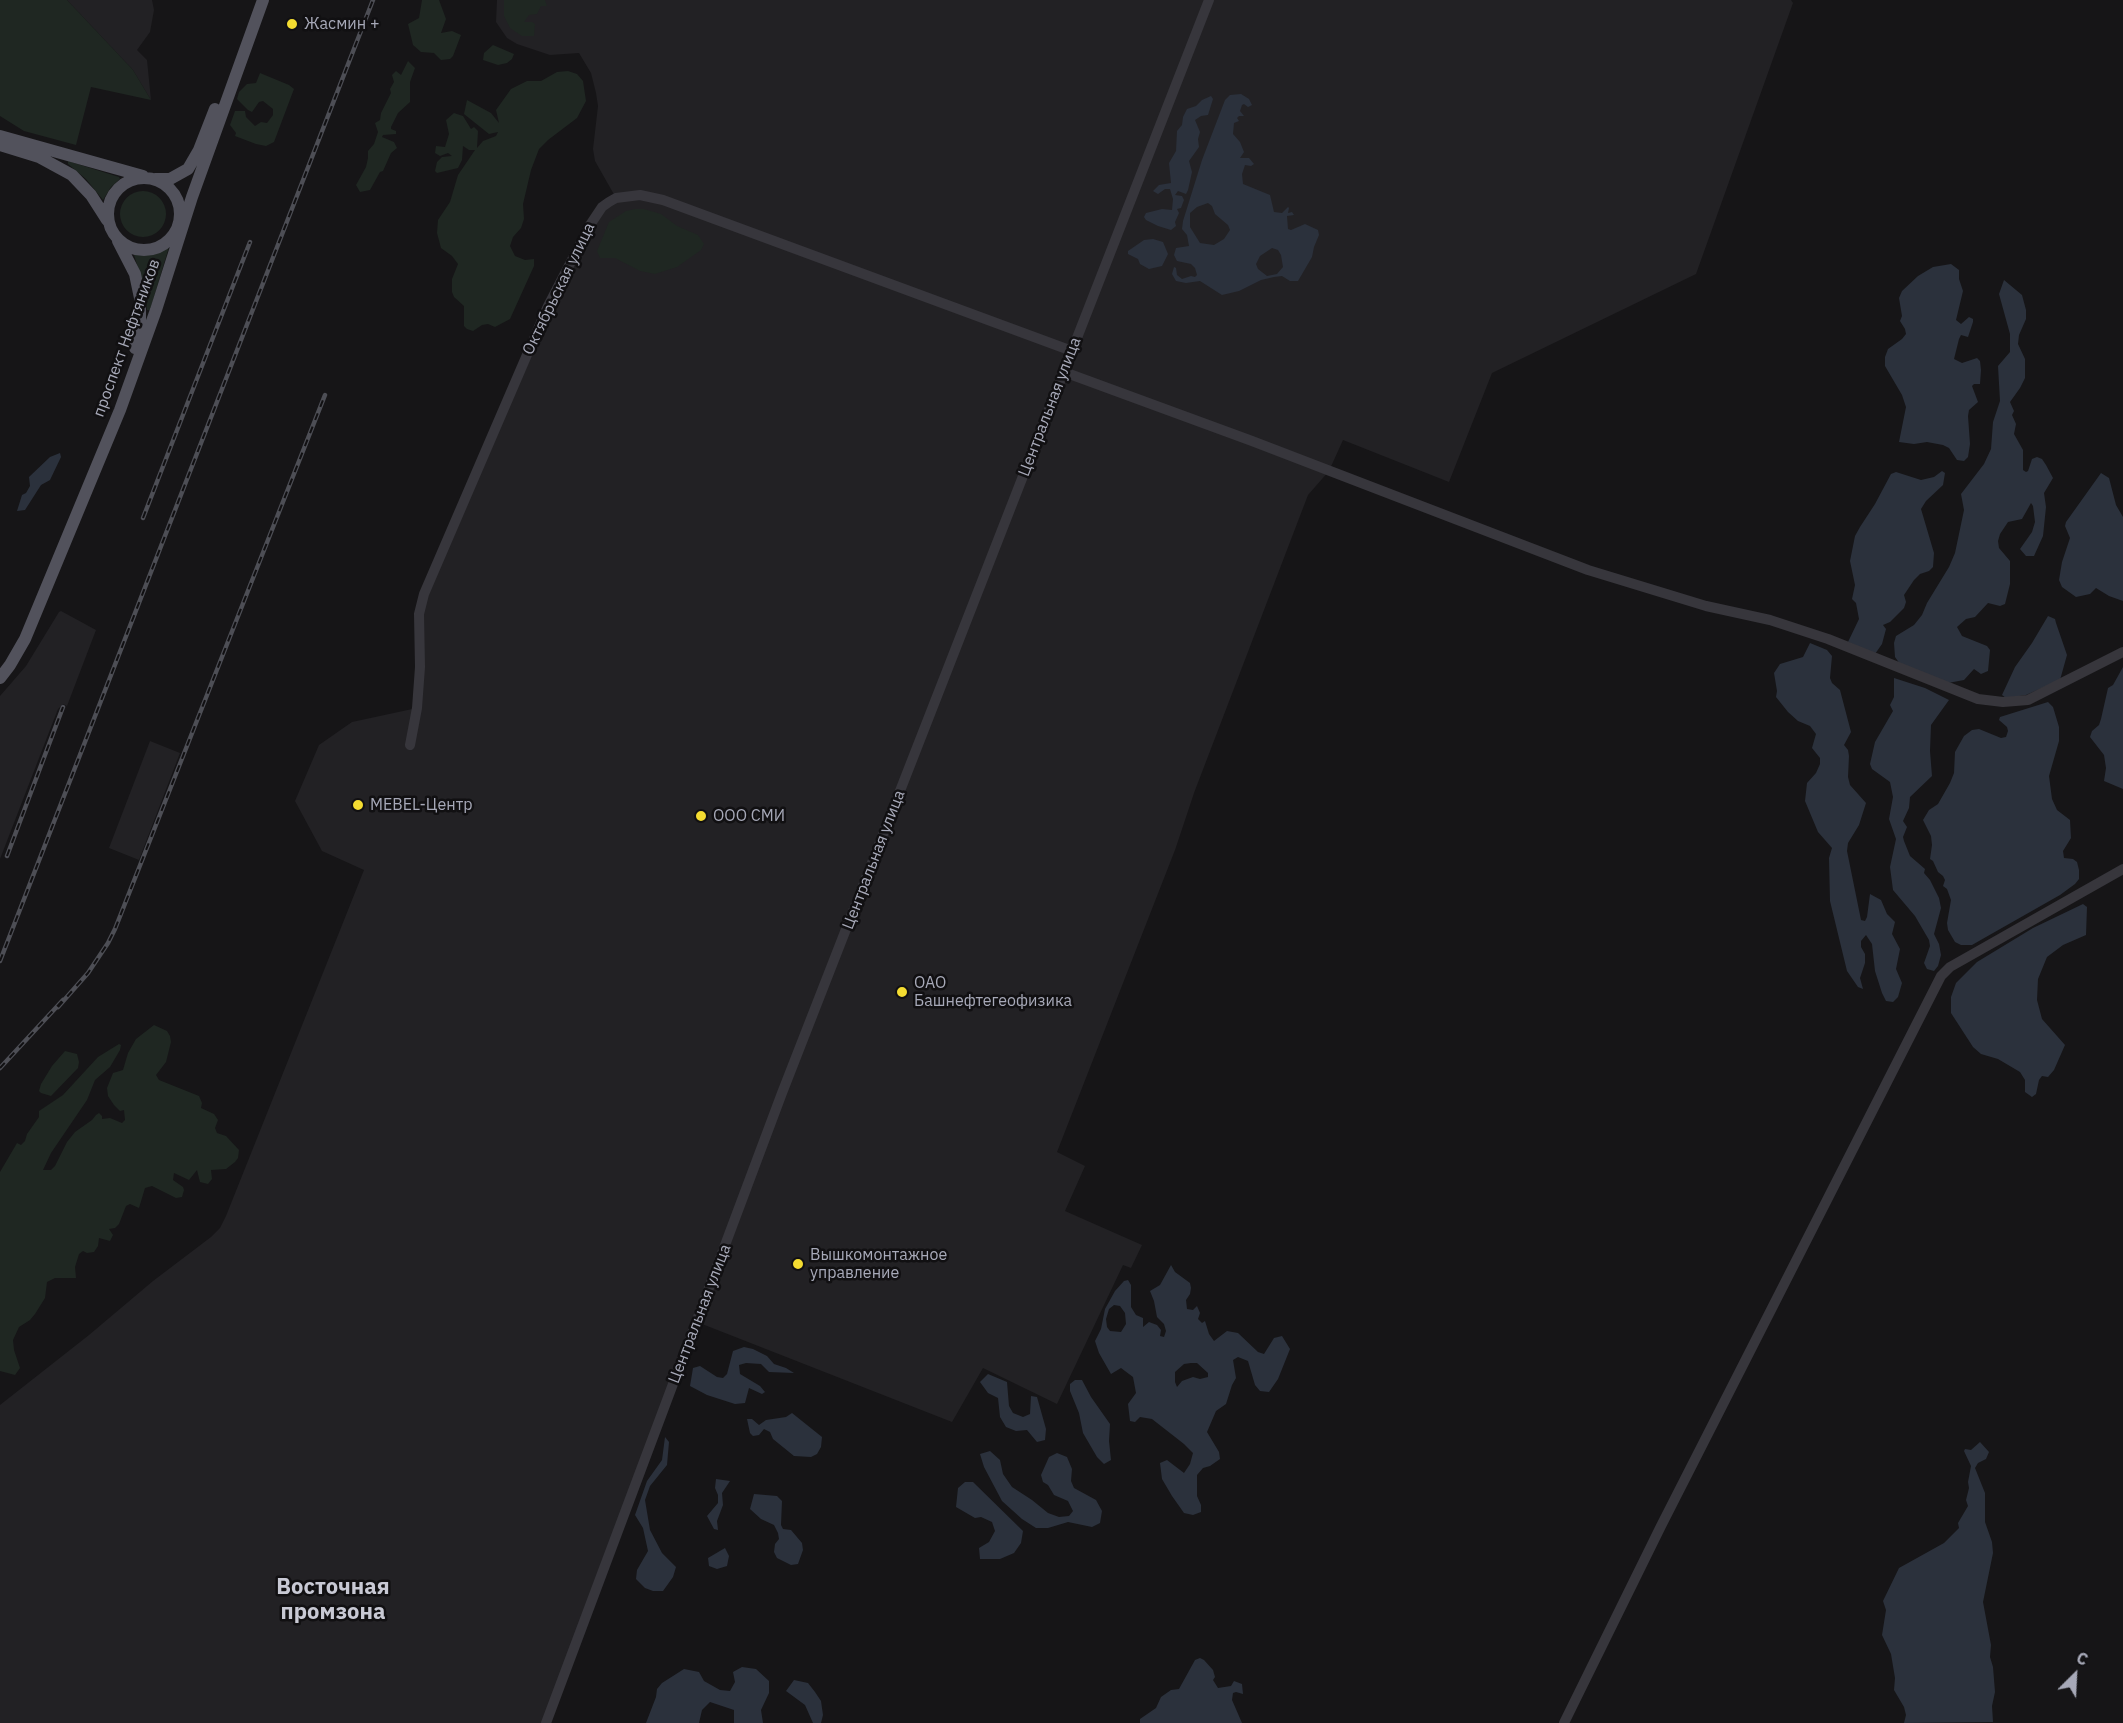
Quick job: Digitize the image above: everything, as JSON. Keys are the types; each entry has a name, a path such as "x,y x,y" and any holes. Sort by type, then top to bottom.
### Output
{"main road":[{"name":"проспект Нефтяников","path":"0,678 25,639 120,410 192,197 263,0"},
{"path":"108,221 108,207 116,190 132,180 163,180 178,176 191,165 225,84 243,51"},
{"path":"0,136 152,179 167,186 176,197 180,211 173,256"},
{"path":"0,145 39,157 72,175 91,195 108,221 135,274 141,309 139,333 120,410"},
{"path":"116,238 132,249 152,250 168,241 192,197"}],"street":[{"name":"Центральная улица","path":"546,1723 782,1093 1209,0"},
{"name":"Октябрьская улица","path":"410,745 417,708 420,667 419,614 424,594 548,306 596,214 609,202 622,197 640,195 663,200 1072,351"},
{"path":"1064,372 1252,441 1577,567 1706,606 1779,623 1828,639 1978,699 2002,702 2028,700 2123,652"},
{"path":"1564,1723 1661,1526 1941,976 1950,967 2123,869"}],"shaded area":[{"path":"0,0 67,0 133,70 151,100 91,87 76,145 24,131 0,116"},
{"path":"67,0 152,0 154,10 150,32 137,50 147,60 151,100 133,70"},
{"path":"422,0 439,0 446,19 441,33 452,31 461,35 450,59 441,60 434,53 421,52 413,45 408,24 419,18"},
{"name":"Восточная промзона","path":"497,0 1791,0 1793,3 1696,274 1492,373 1449,482 1343,440 1329,471 1308,495 1194,793 1175,850 1057,1152 1085,1166 1065,1211 1142,1245 1131,1268 1123,1265 1057,1404 983,1368 952,1422 697,1322 546,1723 0,1723 0,1405 220,1228 364,870 322,851 295,801 319,745 352,722 417,708 420,605 590,225 616,198 595,161 593,149 598,106 591,73 579,53 550,55 517,44 507,38 496,22"},
{"path":"504,0 545,0 547,6 541,6 537,14 529,15 524,22 535,24 534,36 522,36 510,28 504,16"},
{"path":"493,45 514,54 512,59 498,65 483,60 484,53"},
{"path":"408,61 415,68 410,82 410,102 398,113 391,127 396,134 382,137 394,142 397,148 391,153 383,171 380,172 370,190 360,192 356,185 366,167 368,151 374,144 378,132 375,123 380,120 391,93 390,89 394,82 392,75 396,71 401,75"},
{"path":"568,71 577,74 583,81 586,101 577,118 539,149 531,170 523,204 524,219 510,246 515,256 525,260 534,259 534,266 510,319 495,327 488,324 473,331 467,329 464,326 464,306 452,292 452,279 458,264 441,248 437,233 438,220 450,202 458,175 475,150 469,150 463,146 462,160 458,168 437,173 435,171 437,162 442,157 452,156 448,153 440,156 435,153 436,146 445,147 449,134 446,120 454,113 463,116 471,129 474,127 478,131 477,148 483,141 496,136 498,132 489,134 464,114 467,100 491,113 499,123 496,110 511,89 527,81 541,81 557,72"},
{"path":"260,73 294,89 274,142 266,146 235,136 236,133 230,125 235,111 245,111 246,117 255,126 261,122 267,123 273,115 273,109 263,101 259,102 252,112 237,99 239,92 247,84 256,83"},
{"path":"1241,94 1249,99 1252,105 1248,107 1242,105 1240,111 1244,116 1239,116 1237,118 1239,121 1234,123 1233,134 1240,142 1244,152 1240,158 1249,158 1254,164 1245,165 1242,174 1243,184 1270,195 1274,212 1282,213 1289,208 1288,213 1292,212 1294,215 1287,216 1288,229 1291,230 1305,224 1318,230 1319,235 1312,257 1298,281 1290,281 1282,276 1274,277 1222,295 1200,281 1186,283 1176,281 1172,274 1174,267 1177,275 1182,279 1197,275 1191,264 1177,261 1174,255 1176,248 1189,246 1187,235 1182,229 1183,221 1202,160 1225,100 1230,95","holes":["1208,203 1230,230 1224,239 1214,245 1200,243 1190,227 1190,213 1197,207","1272,248 1278,250 1281,255 1283,267 1277,274 1267,276 1258,269 1256,264 1260,256"]},
{"path":"1211,96 1213,99 1208,115 1195,120 1200,132 1199,147 1189,161 1192,172 1186,194 1178,191 1175,195 1182,196 1184,200 1181,208 1177,209 1179,213 1175,222 1176,226 1171,230 1158,226 1144,217 1146,213 1162,209 1172,210 1173,199 1170,189 1165,189 1158,194 1153,191 1159,185 1171,183 1169,163 1176,151 1177,131 1182,125 1187,109"},
{"path":"68,161 120,179 111,187 103,200 86,179 68,164"},
{"path":"143,191 152,192 160,197 165,205 165,223 160,231 152,236 143,237 134,236 126,231 121,223 120,214 121,205 126,197 134,192"},
{"path":"635,209 661,214 677,226 698,235 704,244 701,250 677,267 655,274 640,271 615,258 600,258 597,251 609,222 626,211"},
{"path":"1153,239 1163,242 1168,254 1162,266 1149,269 1128,254 1128,251 1144,240"},
{"path":"169,247 150,310 147,310 143,283 134,255 156,254"},
{"path":"1951,264 1959,270 1963,291 1956,320 1961,324 1969,317 1973,319 1968,337 1961,335 1959,339 1954,359 1962,363 1977,358 1980,361 1981,370 1980,384 1972,386 1978,402 1969,410 1970,444 1968,457 1964,461 1957,460 1949,448 1943,445 1927,442 1914,444 1899,442 1906,407 1902,395 1885,366 1888,349 1906,334 1900,321 1902,316 1899,298 1902,291 1918,276 1933,267"},
{"path":"2004,280 2022,295 2026,310 2026,319 2018,344 2025,359 2025,378 2010,402 2016,424 2014,434 2023,450 2023,470 2028,471 2032,459 2037,457 2042,459 2053,478 2044,493 2046,507 2043,536 2034,556 2026,556 2020,549 2032,532 2035,522 2031,503 2022,519 2008,522 2000,534 1999,548 2010,561 2010,584 2005,604 2000,606 1988,603 1975,617 1966,619 1957,627 1962,636 1987,646 1990,650 1988,671 1981,674 1974,669 1964,680 1948,683 1900,664 1895,657 1894,643 1896,636 1914,625 1922,615 1949,567 1955,553 1964,510 1961,494 1984,464 1991,449 1993,422 2000,401 1998,366 2010,352 2010,334 1999,294"},
{"path":"60,453 61,457 50,480 41,485 25,510 17,511 22,495 30,486 29,477 50,457"},
{"path":"1942,471 1945,473 1943,485 1921,509 1934,553 1933,567 1914,580 1904,595 1906,602 1904,608 1890,622 1883,625 1886,629 1882,644 1875,654 1848,642 1859,619 1856,603 1852,599 1855,585 1850,561 1855,536 1891,474 1896,472 1921,480 1934,477"},
{"path":"2101,473 2109,478 2116,505 2123,517 2123,601 2096,588 2090,594 2076,597 2062,587 2059,580 2070,538 2065,526 2066,522"},
{"path":"61,611 96,630 67,706 63,704 58,709 0,859 0,696 26,666"},
{"path":"2048,616 2055,619 2067,655 2060,680 2026,695 2006,698 2002,695 2015,667"},
{"path":"1810,643 1827,650 1832,656 1830,678 1840,690 1851,732 1844,745 1849,756 1848,777 1850,785 1866,803 1859,825 1848,843 1847,851 1861,920 1865,921 1867,917 1870,894 1881,900 1887,914 1895,922 1892,934 1900,949 1896,969 1902,983 1898,997 1893,1002 1886,1001 1882,993 1875,971 1872,944 1866,935 1861,941 1865,954 1865,963 1860,978 1863,989 1858,987 1847,971 1830,901 1829,858 1832,848 1818,832 1805,801 1807,783 1820,764 1820,758 1812,748 1816,734 1810,726 1798,721 1788,712 1776,697 1774,673 1780,664 1803,657"},
{"path":"2123,667 2123,789 2104,781 2106,768 2104,755 2090,737 2092,731 2099,725 2108,688 2113,685"},
{"path":"1894,678 1925,688 1949,700 1931,725 1932,776 1910,797 1909,808 1903,821 1907,827 1903,837 1910,856 1925,869 1924,873 1939,898 1941,908 1934,934 1941,955 1934,971 1927,969 1924,963 1930,946 1929,940 1915,916 1893,890 1890,867 1896,839 1889,819 1893,797 1890,782 1872,769 1870,764 1875,742 1893,711 1890,705 1894,697"},
{"path":"2048,702 2053,707 2059,727 2059,741 2049,776 2052,799 2057,810 2070,820 2071,838 2063,851 2064,858 2077,862 2079,879 2060,895 1972,945 1961,945 1955,942 1948,930 1951,900 1947,889 1943,886 1945,880 1943,876 1930,859 1931,836 1923,820 1929,810 1938,804 1950,783 1954,773 1955,752 1964,736 1972,730 1979,729 2001,738 2006,737 2007,727 1999,720 2000,717"},
{"path":"150,741 180,753 139,860 109,848"},
{"path":"2083,904 2087,907 2086,935 2063,945 2047,957 2038,979 2037,1000 2042,1019 2065,1045 2054,1070 2048,1077 2042,1076 2036,1094 2032,1097 2025,1092 2025,1080 2020,1072 1998,1059 1981,1054 1973,1047 1951,1013 1951,997 1956,983 1977,962 2033,928"},
{"path":"154,1025 167,1031 171,1042 166,1062 156,1075 159,1080 199,1096 202,1103 201,1108 214,1114 218,1120 215,1128 217,1133 226,1136 239,1150 238,1158 226,1169 211,1170 212,1179 208,1184 200,1182 197,1170 189,1180 174,1173 173,1180 184,1190 182,1197 176,1198 152,1186 145,1188 139,1208 130,1204 126,1206 119,1224 109,1229 113,1235 110,1241 99,1238 94,1252 83,1251 79,1254 75,1267 76,1278 55,1278 47,1282 45,1298 30,1320 19,1327 13,1340 20,1368 15,1375 0,1371 0,1172 17,1143 21,1145 25,1141 39,1117 39,1111 63,1095 98,1057 119,1044 121,1045 120,1050 110,1067 95,1080 87,1100 51,1153 43,1170 51,1170 55,1166 67,1142 75,1132 99,1113 102,1119 110,1118 122,1123 125,1120 124,1110 120,1111 114,1105 108,1096 107,1088 113,1073 123,1070 128,1053 136,1039"},
{"path":"65,1051 77,1054 78,1068 51,1096 41,1093 39,1091 41,1084"},
{"path":"1171,1265 1175,1272 1190,1283 1190,1294 1186,1300 1187,1309 1193,1310 1197,1306 1200,1313 1198,1319 1202,1323 1205,1321 1214,1341 1227,1331 1238,1333 1258,1352 1264,1354 1274,1338 1282,1336 1290,1349 1278,1379 1269,1392 1260,1391 1255,1385 1248,1361 1238,1357 1233,1360 1236,1378 1226,1404 1216,1411 1207,1432 1219,1452 1220,1459 1203,1468 1197,1475 1197,1496 1201,1512 1193,1515 1184,1513 1172,1496 1162,1479 1160,1463 1167,1460 1184,1473 1193,1453 1152,1419 1140,1417 1135,1422 1130,1421 1128,1404 1136,1393 1133,1377 1121,1368 1111,1374 1095,1341 1101,1329 1105,1309 1115,1291 1124,1281 1128,1280 1131,1285 1131,1307 1136,1315 1143,1318 1143,1327 1149,1322 1157,1325 1161,1330 1160,1336 1164,1337 1166,1331 1164,1324 1157,1317 1150,1291 1160,1285","holes":["1114,1305 1120,1306 1125,1313 1126,1324 1121,1332 1110,1331 1107,1327 1106,1319 1109,1309","1197,1363 1208,1373 1208,1377 1200,1379 1193,1377 1182,1381 1177,1387 1175,1372 1184,1364"]},
{"path":"744,1347 767,1356 774,1364 794,1373 769,1372 761,1364 739,1365 740,1374 760,1386 765,1392 762,1394 749,1388 745,1403 735,1404 707,1395 690,1386 693,1368 700,1366 717,1377 723,1378 727,1374 733,1351"},
{"path":"988,1374 1007,1382 1009,1406 1013,1413 1023,1417 1030,1414 1031,1396 1037,1397 1046,1429 1045,1440 1037,1442 1027,1430 1016,1431 1006,1427 1000,1417 998,1398 988,1393 980,1382"},
{"path":"1075,1380 1082,1380 1110,1424 1111,1460 1104,1464 1097,1457 1083,1433 1079,1413 1070,1391 1070,1384"},
{"path":"792,1413 822,1437 821,1447 817,1454 811,1457 794,1456 773,1439 770,1432 764,1429 759,1435 753,1436 750,1433 747,1419 752,1419 759,1425 766,1420 786,1417"},
{"path":"665,1437 669,1442 667,1465 650,1486 645,1500 650,1530 662,1553 676,1567 673,1577 663,1591 653,1591 645,1588 636,1579 637,1570 648,1551 643,1528 635,1515 647,1481 662,1460"},
{"path":"1980,1442 1989,1452 1986,1459 1978,1463 1975,1468 1985,1493 1985,1522 1993,1553 1983,1602 1993,1667 1995,1692 1992,1706 1993,1722 1904,1723 1906,1715 1904,1707 1894,1690 1895,1678 1891,1654 1882,1635 1886,1610 1883,1601 1899,1568 1944,1543 1959,1528 1958,1523 1968,1506 1966,1500 1971,1466 1964,1451 1965,1449 1971,1450"},
{"path":"990,1451 1000,1460 1003,1474 1012,1487 1048,1513 1059,1517 1069,1516 1073,1511 1068,1501 1054,1495 1048,1485 1043,1482 1041,1475 1049,1457 1057,1453 1067,1457 1072,1469 1071,1481 1074,1488 1096,1500 1102,1511 1100,1523 1092,1527 1068,1522 1048,1528 1036,1528 1022,1519 1002,1501 984,1467 980,1454"},
{"path":"716,1479 730,1481 722,1493 723,1505 717,1521 718,1530 714,1529 707,1516 718,1503"},
{"path":"965,1482 973,1482 1023,1531 1021,1543 1014,1553 1000,1559 980,1559 979,1548 989,1542 995,1531 992,1522 981,1517 975,1518 956,1507 958,1488"},
{"path":"754,1494 777,1496 782,1501 781,1525 783,1529 791,1530 802,1543 803,1550 798,1564 791,1565 777,1558 774,1552 775,1544 779,1539 778,1533 774,1525 761,1519 750,1509"},
{"path":"725,1548 729,1556 727,1566 717,1569 709,1566 708,1558"},
{"path":"1200,1658 1213,1670 1215,1677 1213,1680 1218,1688 1231,1686 1234,1681 1242,1684 1243,1694 1233,1693 1232,1700 1242,1723 1140,1723 1140,1719 1156,1708 1161,1697 1171,1690 1179,1689 1195,1660"},
{"path":"742,1667 756,1669 769,1681 769,1693 761,1710 763,1723 734,1723 734,1710 710,1702 702,1710 699,1723 646,1723 657,1689 662,1683 684,1669 699,1672 704,1681 720,1690 730,1691 735,1682 733,1672"},
{"path":"794,1680 808,1683 821,1701 823,1715 821,1723 813,1723 805,1705 786,1691"}],"railway":[{"path":"0,961 373,0"},
{"path":"143,518 250,242"},
{"path":"58,1007 88,973 115,929 325,395"},
{"path":"7,856 63,707"},
{"path":"0,1068 63,1000"}],"place":[{"name":"Жасмин +","path":"292,24"},
{"name":"MEBEL-Центр","path":"358,805"},
{"name":"ООО СМИ","path":"701,816"},
{"name":"ОАО Башнефтегеофизика","path":"902,992"},
{"name":"Вышкомонтажное управление","path":"798,1264"}],"district":[{"name":"Восточная промзона","path":"333,1601"}]}
